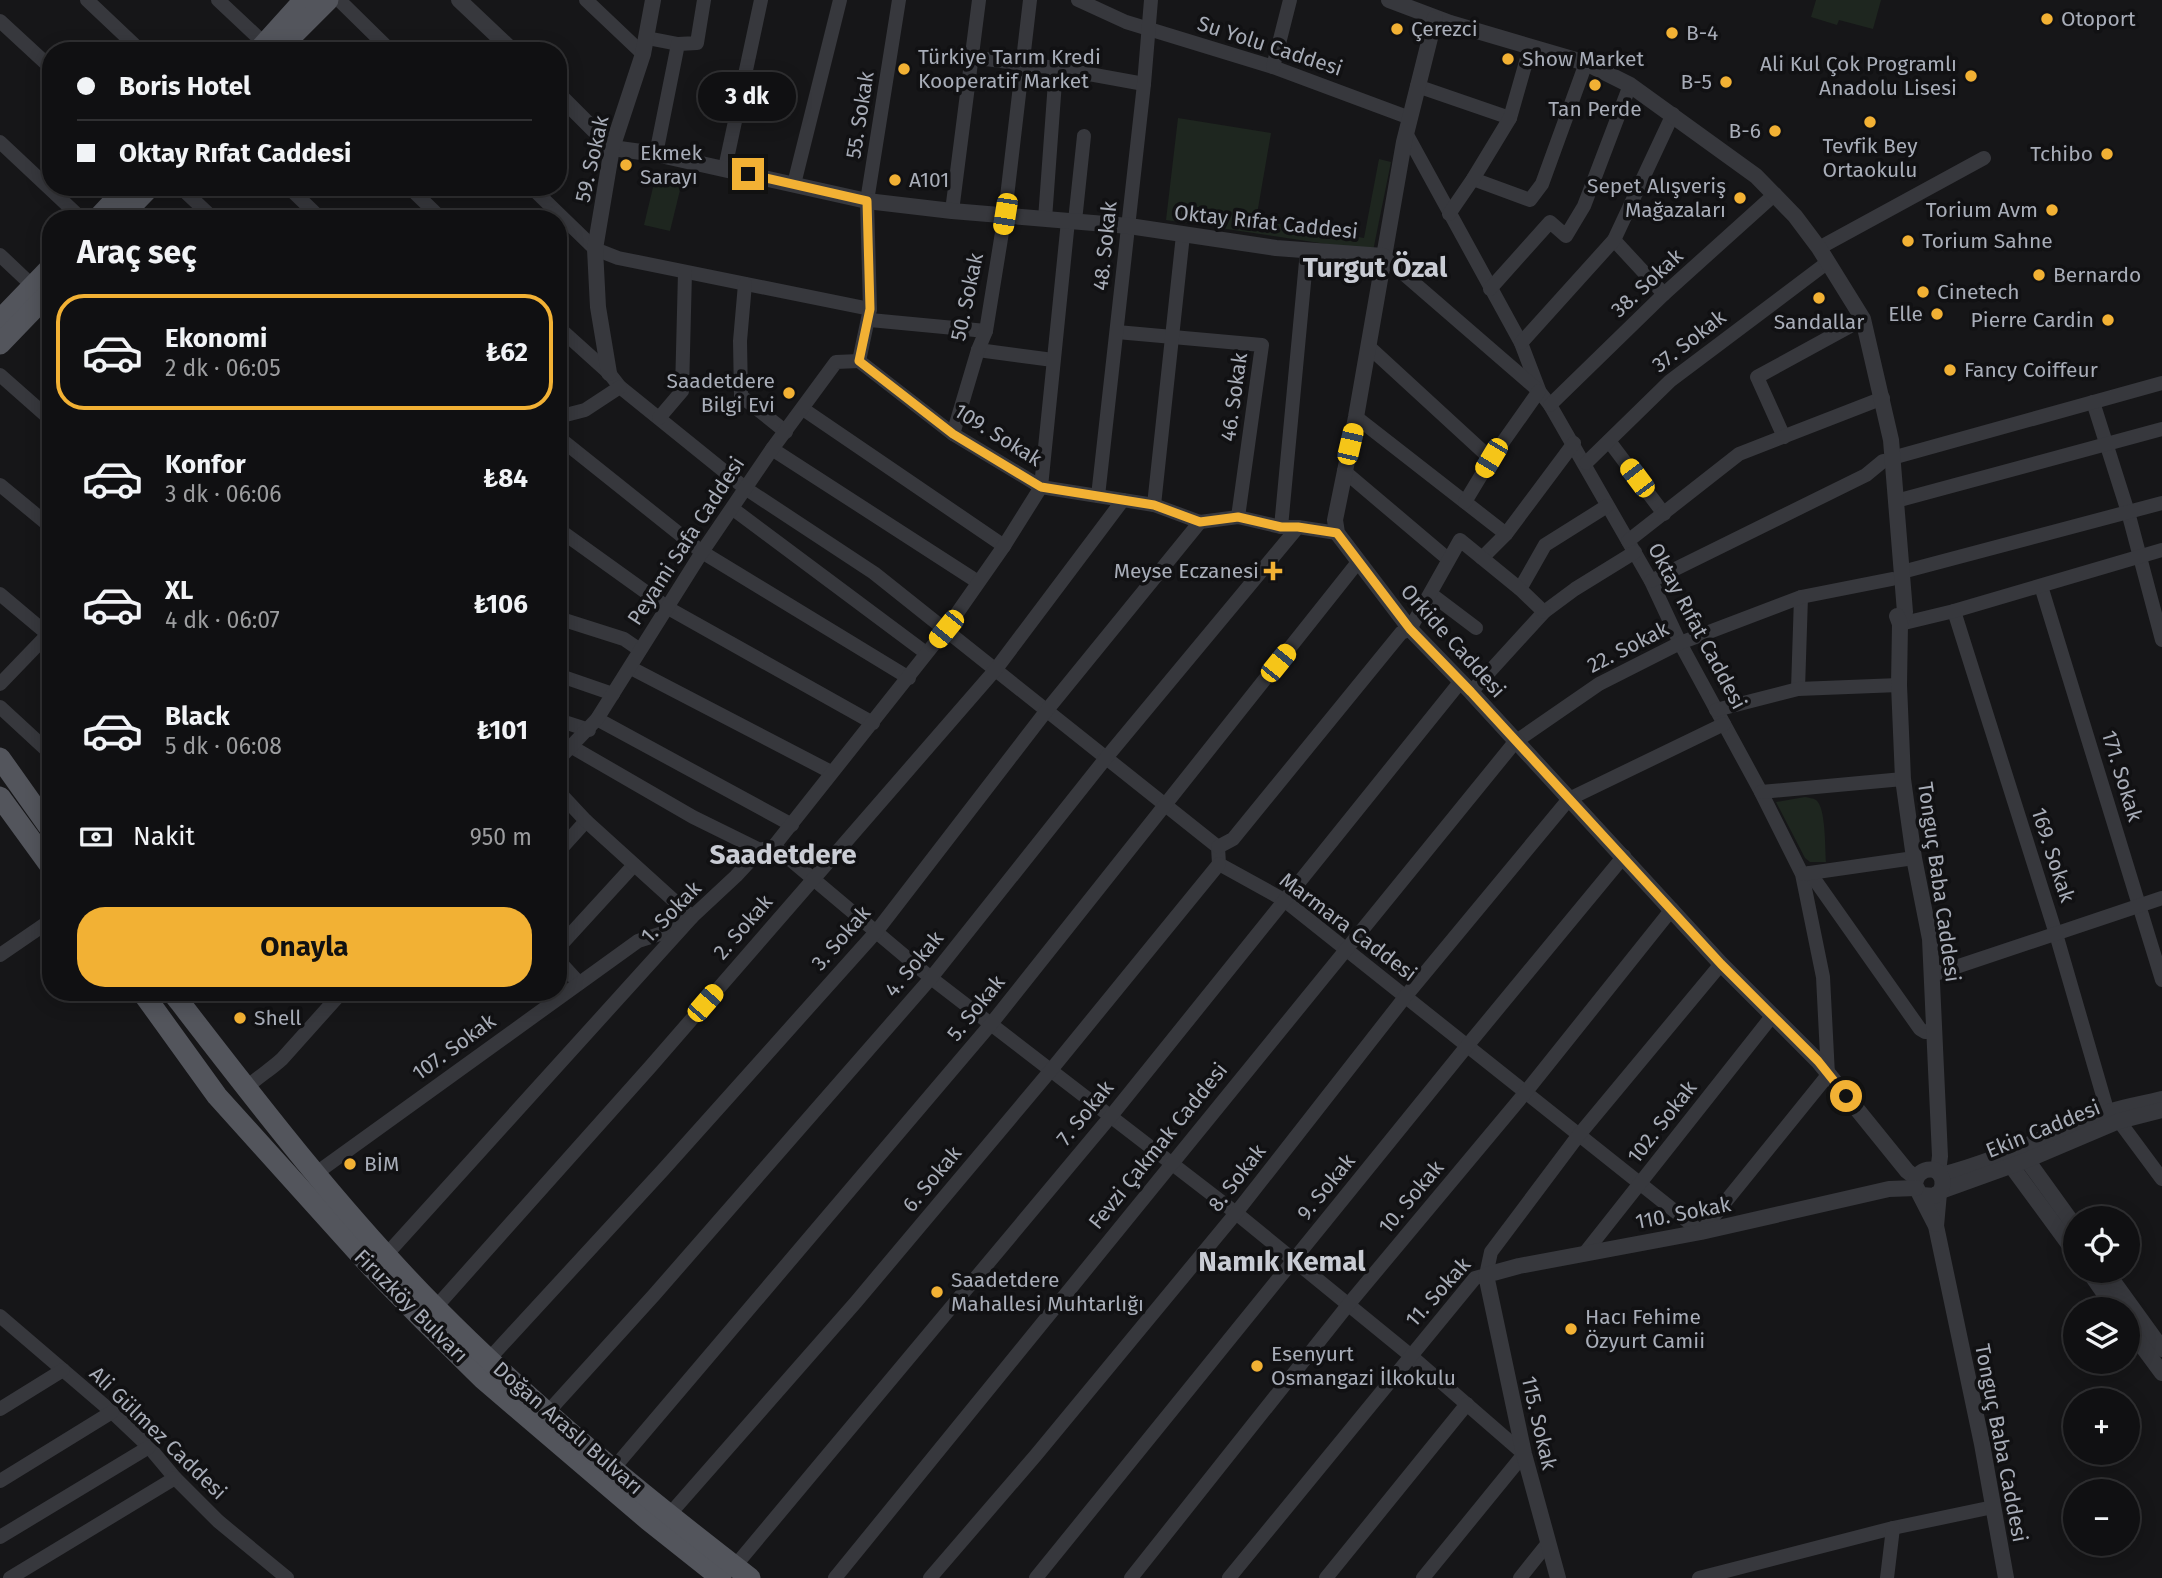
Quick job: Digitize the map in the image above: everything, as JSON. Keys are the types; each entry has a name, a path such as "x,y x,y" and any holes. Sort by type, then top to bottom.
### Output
{"main road":[{"path":"271,42 304,0"},
{"path":"274,42 328,0"},
{"path":"105,210 119,196"},
{"path":"128,210 142,196"},
{"path":"0,320 42,296"},
{"path":"0,344 42,297"},
{"path":"0,758 42,817"},
{"path":"0,797 42,855"},
{"name":"Firuzköy Bulvarı","path":"148,1001 239,1121 372,1268 483,1379 648,1520 735,1574"},
{"name":"Doğan Araslı Bulvarı","path":"186,1001 231,1069 253,1082 315,1174 436,1307 547,1413 669,1514 735,1574"},
{"path":"170,1031 181,1037 225,1089 238,1091 253,1082"},
{"path":"239,1121 238,1114 243,1109 252,1112 304,1178 333,1194"}],"street":[{"path":"87,0 131,42"},
{"path":"218,0 260,42"},
{"path":"339,0 382,42"},
{"path":"460,0 504,42"},
{"path":"586,0 643,54"},
{"name":"59. Sokak","path":"608,373 598,307 594,249 612,148 643,54 653,0"},
{"path":"647,38 678,44 696,43 704,0"},
{"path":"725,168 761,0"},
{"path":"794,184 840,0"},
{"name":"55. Sokak","path":"859,361 870,315 867,201 900,0"},
{"path":"952,211 979,0"},
{"name":"50. Sokak","path":"953,434 986,331 1005,214 1030,0"},
{"name":"Su Yolu Caddesi","path":"1078,0 1126,22 1273,67 1408,125"},
{"name":"48. Sokak","path":"1098,496 1129,226 1151,0"},
{"path":"1273,67 1290,0"},
{"name":"Tonguç Baba Caddesi","path":"1389,0 1436,18 1586,63 1630,85 1756,176 1795,216 1863,318 1883,398 1897,575 1905,612 1900,624 1899,685 1903,779 1914,858 1930,939 1940,1156 1928,1181 2006,1578"},
{"path":"1337,533 1335,520 1408,125 1436,18"},
{"path":"0,20 42,60"},
{"path":"656,154 678,44"},
{"path":"1449,214 1510,118 1530,48"},
{"path":"970,57 1056,68 1144,84"},
{"path":"1473,179 1530,200 1542,184 1586,63"},
{"path":"1045,219 1056,68"},
{"path":"1490,289 1550,222 1566,236 1584,206 1630,85"},
{"path":"1417,86 1510,118"},
{"path":"567,103 612,148"},
{"path":"1521,343 1614,240 1673,114"},
{"path":"1408,125 1449,214 1521,343 1539,391 1491,458 1465,502"},
{"path":"1041,487 1053,360 1084,136"},
{"path":"0,142 42,181"},
{"name":"Oktay Rıfat Caddesi","path":"612,148 725,168 867,201 1129,226 1307,251 1383,256 1539,391 1574,443 1607,506 1632,546 1680,643 1806,873 1822,977 1828,1074"},
{"name":"37. Sokak","path":"1586,463 1670,381 1823,255 1984,158"},
{"name":"38. Sokak","path":"1550,405 1664,294 1774,194"},
{"path":"58,196 72,210"},
{"path":"190,196 204,210"},
{"path":"297,196 312,210"},
{"path":"418,196 433,210"},
{"path":"540,196 554,210"},
{"path":"567,222 594,249 618,258 745,284 870,315 986,331"},
{"path":"1154,505 1183,235"},
{"path":"1614,240 1664,294"},
{"path":"1281,527 1307,251"},
{"path":"0,255 42,291"},
{"path":"659,418 682,391 685,272"},
{"path":"745,284 740,341 741,396 786,432"},
{"path":"1784,437 1757,376 1863,318"},
{"name":"46. Sokak","path":"1117,332 1262,345 1238,517"},
{"path":"567,335 620,387 745,488 874,573 1218,847 1219,864"},
{"path":"1368,346 1491,458"},
{"path":"978,350 1053,360"},
{"name":"109. Sokak","path":"859,361 953,434 1041,487 1154,505 1200,522 1238,517 1281,527 1337,533"},
{"name":"Peyami Safa Caddesi","path":"567,752 593,725 702,552 772,449 836,362 859,361"},
{"path":"0,375 42,412"},
{"path":"1651,581 1866,475 1888,460 2162,383"},
{"path":"567,415 585,410 620,387"},
{"name":"7. Sokak","path":"735,1574 1111,1116 1284,900 1466,686 1544,612 1632,546 1664,514 1739,454 1883,398"},
{"path":"2093,402 2108,443 2162,640"},
{"path":"803,409 1004,546"},
{"path":"1356,417 1506,534"},
{"path":"1896,501 2162,429"},
{"path":"1609,441 1664,514"},
{"path":"567,443 702,552 909,678"},
{"path":"1482,558 1506,534 1574,443"},
{"path":"772,449 978,582"},
{"name":"Tonguç Baba Caddesi","path":"1888,460 1896,501 1897,575"},
{"path":"1344,471 1448,559"},
{"path":"0,485 42,520"},
{"name":"1. Sokak","path":"387,1254 692,917 792,825 946,629 1041,487"},
{"name":"2. Sokak","path":"436,1307 996,669 1123,500"},
{"name":"22. Sokak","path":"1516,742 1599,684 1680,643 1801,597 1897,575 2162,503"},
{"path":"1520,589 1545,545 1607,506"},
{"path":"733,509 926,653"},
{"name":"3. Sokak","path":"489,1359 876,932 1047,710 1200,522"},
{"name":"4. Sokak","path":"547,1413 654,1295 931,978 1107,758 1298,527"},
{"name":"Orkide Caddesi","path":"1337,533 1410,629 1624,856 1721,964 1818,1061 1907,1171 1928,1181"},
{"path":"567,535 668,608 873,723"},
{"path":"1218,847 1233,839 1401,633 1410,629 1460,540 1544,612"},
{"path":"1900,624 1954,611 2162,550"},
{"name":"5. Sokak","path":"613,1469 991,1024 1359,562"},
{"name":"171. Sokak","path":"2041,586 2162,980"},
{"path":"0,594 42,628"},
{"path":"1431,594 1476,628"},
{"path":"1798,689 1801,597"},
{"name":"169. Sokak","path":"1954,611 2114,1117 2162,1179"},
{"path":"567,621 624,639 640,650"},
{"path":"0,684 42,642"},
{"path":"631,668 831,772"},
{"path":"567,678 613,694"},
{"path":"1716,710 1798,689 1899,685"},
{"path":"0,707 42,746"},
{"path":"567,721 593,725 792,825"},
{"path":"1569,799 1724,724"},
{"name":"Fevzi Çakmak Caddesi","path":"835,1578 1516,742"},
{"path":"572,747 693,817 767,848 813,878 931,978 1236,1213 1410,1355 1524,1454 1423,1578"},
{"path":"1761,792 1903,779"},
{"name":"8. Sokak","path":"930,1578 1036,1455 1236,1213 1405,997 1569,799"},
{"path":"567,801 692,917"},
{"path":"567,842 586,821"},
{"name":"9. Sokak","path":"1035,1578 1624,856"},
{"path":"1914,858 1806,873 1920,1029 1933,1032"},
{"name":"Marmara Caddesi","path":"1219,864 1284,900 1701,1232"},
{"name":"6. Sokak","path":"669,1514 856,1303 1219,864"},
{"path":"567,938 634,865"},
{"path":"1932,975 2162,898"},
{"name":"10. Sokak","path":"1130,1578 1348,1305 1672,909"},
{"name":"107. Sokak","path":"567,992 638,941 669,931 692,917"},
{"path":"0,956 42,926"},
{"name":"11. Sokak","path":"1229,1578 1475,1278 1486,1275 1491,1252 1578,1136 1721,964"},
{"path":"567,970 579,983"},
{"path":"253,1082 282,1059 334,1001"},
{"name":"107. Sokak","path":"315,1174 554,1001"},
{"name":"102. Sokak","path":"1584,1254 1773,1015"},
{"path":"1701,1232 1828,1074"},
{"name":"Ekin Caddesi","path":"1889,1189 1899,1183 1928,1181 2015,1157 2162,1099"},
{"name":"Ekin Caddesi","path":"2114,1117 2162,1110"},
{"path":"2015,1157 2063,1213"},
{"path":"2015,1157 2063,1233"},
{"name":"110. Sokak","path":"1486,1275 1701,1232 1889,1189"},
{"name":"115. Sokak","path":"1486,1275 1524,1454 1558,1578"},
{"path":"2114,1283 2162,1349"},
{"name":"Ali Gülmez Caddesi","path":"0,1316 112,1412 149,1447 174,1478 218,1521 287,1578"},
{"path":"2140,1343 2162,1373"},
{"path":"0,1409 62,1370"},
{"path":"1326,1578 1467,1404"},
{"path":"0,1481 112,1412"},
{"path":"0,1537 149,1447"},
{"path":"10,1578 174,1478"},
{"path":"1699,1578 1893,1528 1993,1507"},
{"path":"1887,1578 1893,1528"},
{"path":"1520,1578 1548,1543"}],"shaded area":[{"path":"1816,0 1881,0 1873,29 1839,20 1837,25 1811,17"},
{"path":"1178,118 1271,133 1256,220 1364,238 1379,159 1391,162 1373,251 1166,220"},
{"path":"655,179 681,186 670,231 644,225"},
{"path":"1805,797 1816,800 1822,811 1826,862 1810,862 1805,858 1776,802"}],"place":[{"name":"Otoport","path":"2047,19"},
{"name":"Çerezci","path":"1397,29"},
{"name":"B-4","path":"1672,33"},
{"name":"Show Market","path":"1508,59"},
{"name":"Türkiye Tarım Kredi Kooperatif Market","path":"904,69"},
{"name":"Ali Kul Çok Programlı Anadolu Lisesi","path":"1971,76"},
{"name":"B-5","path":"1726,82"},
{"name":"Tan Perde","path":"1595,85"},
{"name":"Tevfik Bey Ortaokulu","path":"1870,122"},
{"name":"B-6","path":"1775,131"},
{"name":"Tchibo","path":"2107,154"},
{"name":"Ekmek Sarayı","path":"626,165"},
{"name":"A101","path":"895,180"},
{"name":"Sepet Alışveriş Mağazaları","path":"1740,198"},
{"name":"Torium Avm","path":"2052,210"},
{"name":"Torium Sahne","path":"1908,241"},
{"name":"Bernardo","path":"2039,275"},
{"name":"Cinetech","path":"1923,292"},
{"name":"Sandallar","path":"1819,298"},
{"name":"Elle","path":"1937,314"},
{"name":"Pierre Cardin","path":"2108,320"},
{"name":"Fancy Coiffeur","path":"1950,370"},
{"name":"Saadetdere Bilgi Evi","path":"789,393"},
{"name":"Meyse Eczanesi","path":"1273,571"},
{"name":"Shell","path":"240,1018"},
{"name":"BİM","path":"350,1164"},
{"name":"Saadetdere Mahallesi Muhtarlığı","path":"937,1292"},
{"name":"Hacı Fehime Özyurt Camii","path":"1571,1329"},
{"name":"Esenyurt Osmangazi İlkokulu","path":"1257,1366"}],"district":[{"name":"Turgut Özal","path":"1375,267"},
{"name":"Saadetdere","path":"783,854"},
{"name":"Namık Kemal","path":"1282,1261"}],"route":[{"path":"748,174 867,201 870,320 859,361 953,434 997,461 1041,487 1154,505 1200,522 1238,517 1281,527 1337,533 1410,629 1624,856 1721,964 1818,1061 1846,1096"}]}
